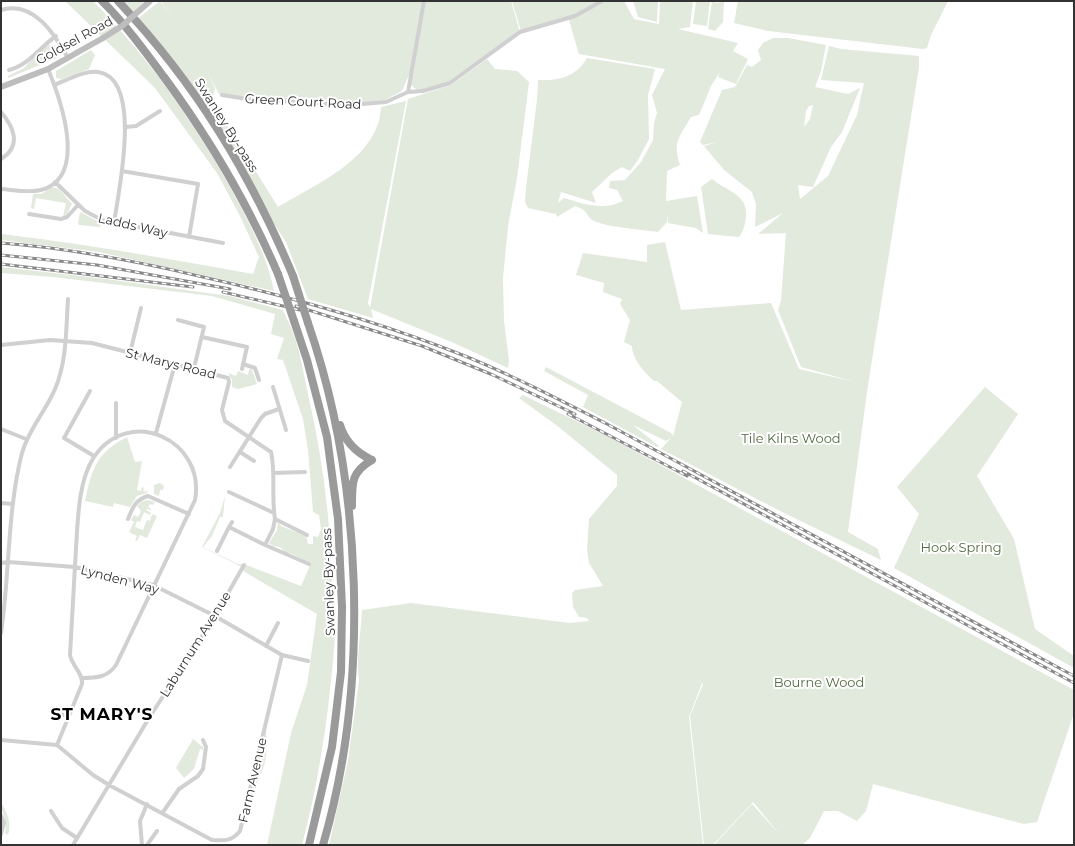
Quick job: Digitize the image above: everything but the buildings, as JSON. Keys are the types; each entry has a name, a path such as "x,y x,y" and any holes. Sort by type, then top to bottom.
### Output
{"highway":[{"name":"Swanley By-pass","path":"102,1 139,43 202,130 251,215 276,270 294,320 307,360 326,437 338,519 342,607 341,672 332,746 310,845"},
{"name":"Swanley By-pass","path":"118,1 159,46 212,118 236,157 259,201 293,276 309,327 337,431 349,516 354,612 345,742 323,845"},
{"path":"309,327 319,345 342,432 355,451 372,460 360,467 352,481 352,564"}],"main road":[{"name":"Goldsel Road","path":"1,87 48,69 103,38 122,26 150,1"}],"street":[{"path":"408,92 424,1"},
{"name":"Green Court Road","path":"222,95 247,99 349,105 386,102 408,92 423,91 450,83 520,32 574,16 602,1"},
{"path":"1,10 12,5 26,6 40,16 56,36 68,58"},
{"path":"10,70 21,67 43,45 56,36"},
{"path":"1,189 40,190 55,182 64,171 68,144 63,116 48,69"},
{"path":"54,84 94,72 99,72 113,79 119,93 126,127 122,171 114,223"},
{"path":"126,127 136,126 160,111"},
{"path":"1,112 14,132 14,139 10,150 1,159"},
{"path":"122,171 198,184 189,236"},
{"name":"Ladds Way","path":"55,182 78,205 95,217 114,223 223,243"},
{"path":"29,214 61,219 67,217 78,205"},
{"path":"1,633 12,504 26,439 59,380 63,365 68,299"},
{"path":"130,353 141,308"},
{"path":"178,320 204,327 194,368"},
{"path":"202,337 247,347 242,366 255,368 259,380"},
{"name":"St Marys Road","path":"1,345 36,340 65,340 92,343 194,368 228,378 229,382 222,415 227,423 271,452 274,519 273,529 265,545"},
{"path":"156,433 175,364"},
{"path":"273,387 286,430"},
{"path":"90,391 64,438 94,456"},
{"path":"116,403 116,438"},
{"path":"230,467 265,414 279,409"},
{"path":"1,429 26,439"},
{"path":"1,740 57,745 82,684 82,678 71,661 70,654 74,567 80,500 87,472 94,456 116,438 133,432 156,433 172,441 180,449 194,469 197,491 189,514 112,670 103,677 82,678"},
{"path":"240,452 254,461"},
{"path":"273,473 305,472"},
{"path":"229,492 274,513"},
{"path":"128,519 139,499 148,496 189,514"},
{"path":"1,503 12,504"},
{"path":"274,519 307,535"},
{"path":"217,551 228,527 232,522"},
{"path":"228,527 309,564"},
{"name":"Lynden Way","path":"1,563 8,562 74,567 153,585 214,616 282,655 308,661"},
{"name":"Laburnum Avenue","path":"73,845 148,718 214,616 244,565"},
{"path":"266,646 278,623"},
{"name":"Farm Avenue","path":"57,745 93,775 109,785 163,812 212,840 225,843 231,840 240,831 282,655"},
{"path":"55,713 68,716"},
{"path":"163,812 178,789 198,776 203,769 206,747 203,740"},
{"path":"142,845 140,821 147,804"},
{"path":"51,811 62,828 77,838"},
{"path":"1,816 4,823 1,834"},
{"path":"147,845 157,831"}],"green space":[{"path":"65,1 93,1 153,69 188,118 241,207 263,254 274,291 99,252 1,240 1,234 64,242 253,274 259,257 239,214 217,173 155,88"},
{"path":"119,1 144,1 132,15"},
{"path":"160,1 176,23 162,3 164,1 424,1 412,68 402,91 385,100 353,103 312,98 285,101 219,94 207,71 215,88 212,101 278,207 327,179 343,168 358,155 369,141 378,125 381,107 406,101 368,303 370,308 408,99 451,85 487,59 495,69 517,71 529,82 517,178 508,226 503,278 504,321 509,361 508,368 454,343 371,309 373,318 308,299 286,242 259,201 236,157 136,20"},
{"path":"425,1 511,1 520,32 449,82 418,91 410,84"},
{"path":"512,1 624,1 634,19 659,24 660,1 693,1 690,27 678,29 738,43 733,51 748,59 736,84 718,77 720,72 711,86 699,115 691,117 678,140 677,150 680,165 667,171 666,201 697,196 703,233 696,228 668,223 667,213 667,222 658,232 616,227 600,223 591,219 583,210 575,206 557,217 555,212 555,214 528,208 525,202 526,188 537,100 538,80 553,80 572,74 578,70 587,58 655,69 648,95 649,139 638,160 630,171 622,167 612,173 592,192 596,203 561,192 558,203 564,198 594,206 608,206 623,201 617,190 609,188 610,181 625,180 641,162 653,140 654,123 657,113 652,95 665,69 579,54 568,17 521,31"},
{"path":"633,1 658,1 657,22 638,17"},
{"path":"696,1 710,1 707,26 693,24"},
{"path":"712,1 717,3 724,1 723,22 715,31 708,29"},
{"path":"738,1 948,1 931,35 927,48 923,49 768,31 734,23"},
{"name":"Tile Kilns Wood","path":"773,38 788,38 826,45 821,71 815,87 848,94 860,88 842,132 831,147 813,187 798,185 800,199 828,176 857,115 864,83 821,80 829,46 841,49 919,56 919,67 868,385 848,532 878,549 881,560 782,512 661,449 671,438 666,441 633,425 659,446 657,447 583,407 588,395 544,371 546,367 671,433 673,436 682,402 647,374 634,356 632,346 624,342 630,320 620,304 622,299 603,292 604,283 576,275 583,253 647,262 647,245 665,242 681,310 771,303 799,369 855,382 801,367 778,310 781,301 786,233 758,234 783,213 755,227 756,204 752,192 724,170 704,146 717,142 703,145 700,142 722,90 735,87 747,65 752,67 761,60 758,50 763,43","holes":["813,105 810,119 804,127 806,111 809,106"]},
{"path":"49,45 55,45 58,48 59,56 57,58 8,78 8,76 24,68 41,50"},
{"path":"91,50 95,55 89,69 62,79 56,78 56,71"},
{"path":"712,179 735,194 744,203 746,209 746,219 745,225 739,237 708,234 701,187"},
{"path":"52,187 59,189 72,204 67,214 63,217 66,203 36,198 34,209 31,208 33,194 41,194"},
{"path":"80,212 101,223 100,227 79,225"},
{"path":"1,267 106,279 229,296 283,310 298,349 320,453 328,513 332,574 331,635 335,636 330,689 319,767 302,845 267,845 291,733 307,685 317,614 243,571 244,568 202,547 220,513 225,496 223,517 220,517 212,536 203,547 238,564 246,565 301,586 311,563 290,553 287,554 280,547 273,546 269,543 277,530 278,522 281,526 306,536 308,544 313,544 313,536 318,537 321,529 319,515 313,512 308,450 303,419 283,360 277,359 284,338 271,334 275,314 212,296 53,277 1,273"},
{"path":"249,369 252,370 257,384 238,389 232,387 232,380 228,373 236,376 238,371 248,375"},
{"name":"Hook Spring","path":"985,387 1018,414 977,476 1014,539 1035,629 1074,656 1074,668 894,568 919,514 897,487"},
{"name":"Bourne Wood","path":"523,395 609,437 1074,690 1074,713 1037,822 1024,824 873,784 866,811 857,821 838,811 824,811 810,838 802,845 714,845 752,804 781,836 753,802 713,845 704,845 690,716 703,684 695,673 702,683 689,717 703,845 329,845 348,761 359,681 358,655 362,610 411,603 570,623 589,621 587,618 579,617 573,607 572,593 575,590 603,586 589,563 587,550 589,519 617,486 617,475 560,428 519,398"},
{"path":"127,437 135,462 142,461 137,490 141,491 142,487 144,488 143,491 146,492 148,489 147,493 137,496 130,507 114,503 113,507 85,501 90,480 97,463 108,449"},
{"path":"160,483 164,486 163,490 160,490 159,496 154,494 154,485"},
{"path":"147,500 155,502 153,505 150,504 148,507 151,510 146,510 151,513 150,515 144,512 140,522 137,521 135,527 143,530 147,520 150,521 152,514 157,516 147,538 140,535 137,541 135,540 137,536 129,532 134,522 131,520 134,515 138,517 141,511 137,506 141,502"},
{"path":"266,729 267,747 265,762 252,791"},
{"path":"193,739 203,747 203,750 200,749 194,769 184,778 176,768"},
{"path":"1,802 9,822 8,835 5,833 6,825"}],"railway":[{"path":"1,243 52,248 103,256 236,285 336,311 401,332 465,356 519,380 607,424 1074,676"},
{"path":"1,255 97,265 230,289"},
{"path":"1,264 193,287"},
{"path":"223,292 300,310"},
{"path":"296,306 422,346 493,375 575,414"},
{"path":"568,414 687,476"},
{"path":"683,471 1074,683"}],"district":[{"name":"ST MARY'S","path":"102,714"}]}
